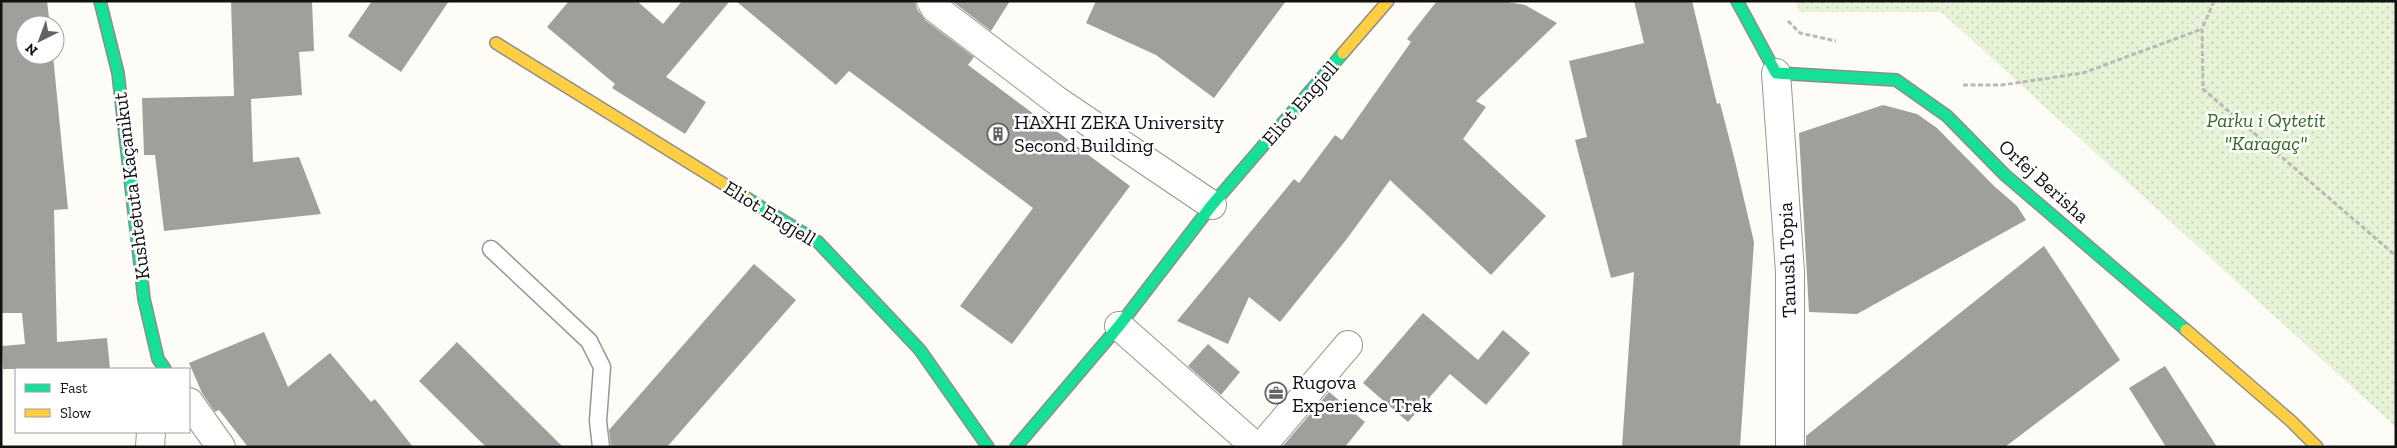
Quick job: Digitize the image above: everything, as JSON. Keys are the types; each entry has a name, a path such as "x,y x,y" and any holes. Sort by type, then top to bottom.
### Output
{"street":[{"name":"Kushtetuta Kaçanikut","path":"100,1 118,73 144,298 160,366"},
{"path":"931,1 935,8 1056,100 1212,205"},
{"name":"Eliot Engjell","path":"1016,447 1119,326 1212,205 1388,1"},
{"path":"1737,1 1776,73"},
{"name":"Eliot Engjell","path":"496,44 818,242 920,350 988,447"},
{"name":"Tanush Topia","path":"1776,73 1790,272 1790,447"},
{"name":"Orfej Berisha","path":"1776,73 1896,80 1948,116 2005,175 2291,421 2317,447"},
{"path":"1119,326 1256,447"},
{"path":"1262,447 1348,345"},
{"path":"190,403 221,447"},
{"path":"150,447 151,433"}],"lane":[{"path":"491,249 589,341 602,367 598,421 601,447"}],"path":[{"path":"2214,1 2202,29 2203,89 2396,256"},
{"path":"1953,85 2002,85 2083,73 2202,29"}],"green space":[{"name":"Parku i Qytetit \"Karagaç\"","path":"1795,1 2396,1 2396,427 1941,12 1800,12"}],"building":[{"path":"1,1 47,1 49,15 15,15 15,65 54,65 68,209 54,210 57,342 107,338 110,368 3,369 2,346 25,344 22,313 1,313"},
{"path":"231,1 312,1 314,51 299,52 302,95 251,99 253,162 299,157 321,214 164,231 155,155 144,155 142,98 234,96"},
{"path":"372,1 449,1 401,72 348,36"},
{"path":"569,1 637,1 663,24 682,1 730,1 666,77 706,102 685,134 612,88 615,84 547,27"},
{"name":"HAXHI ZEKA University Second Building","path":"736,1 915,1 917,9 925,20 974,57 968,65 1130,186 1012,344 960,306 1033,208 849,71 836,85"},
{"path":"952,1 1010,1 991,31"},
{"path":"1096,1 1286,1 1214,98 1156,55 1086,23"},
{"path":"1437,1 1502,1 1525,5 1557,23 1476,101 1486,107 1463,139 1546,216 1491,275 1390,180 1346,240 1280,322 1249,297 1228,344 1177,321 1294,179 1299,183 1335,135 1342,140 1411,42 1407,39"},
{"path":"1634,1 1692,1 1717,104 1720,103 1735,161 1754,242 1740,447 1622,447 1634,272 1611,278 1575,140 1587,137 1569,61 1644,43"},
{"path":"1883,105 1917,114 1937,128 1994,186 2017,206 2026,220 1857,314 1809,312 1799,133"},
{"path":"2044,246 2120,360 2005,447 1806,447 1806,436"},
{"path":"754,264 796,300 667,447 611,447 609,430"},
{"path":"1423,313 1478,360 1503,330 1530,353 1486,405 1450,374 1408,422 1363,383"},
{"path":"264,332 288,387 330,353 371,402 375,399 413,447 248,447 219,410 215,412 202,393 189,363"},
{"path":"457,342 563,447 486,447 419,381"},
{"path":"1208,344 1240,372 1221,395 1188,366"},
{"path":"2165,366 2217,447 2166,447 2129,388"},
{"path":"1329,392 1365,422 1345,447 1282,447"}],"traffic: fast":[{"path":"100,1 118,73 144,299 158,359 164,368"},
{"path":"1737,1 1776,73 1896,80 1947,116 2005,175 2186,330"},
{"path":"1016,447 1119,326 1212,205 1343,53"},
{"path":"748,199 818,242 920,350 988,447"}],"traffic: slow":[{"path":"1343,53 1388,1"},
{"path":"496,43 748,199"},
{"path":"2186,330 2291,421 2317,447"}],"place":[{"name":"HAXHI ZEKA University Second Building","path":"998,134"},
{"name":"Rugova Experience Trek","path":"1276,393"}]}
